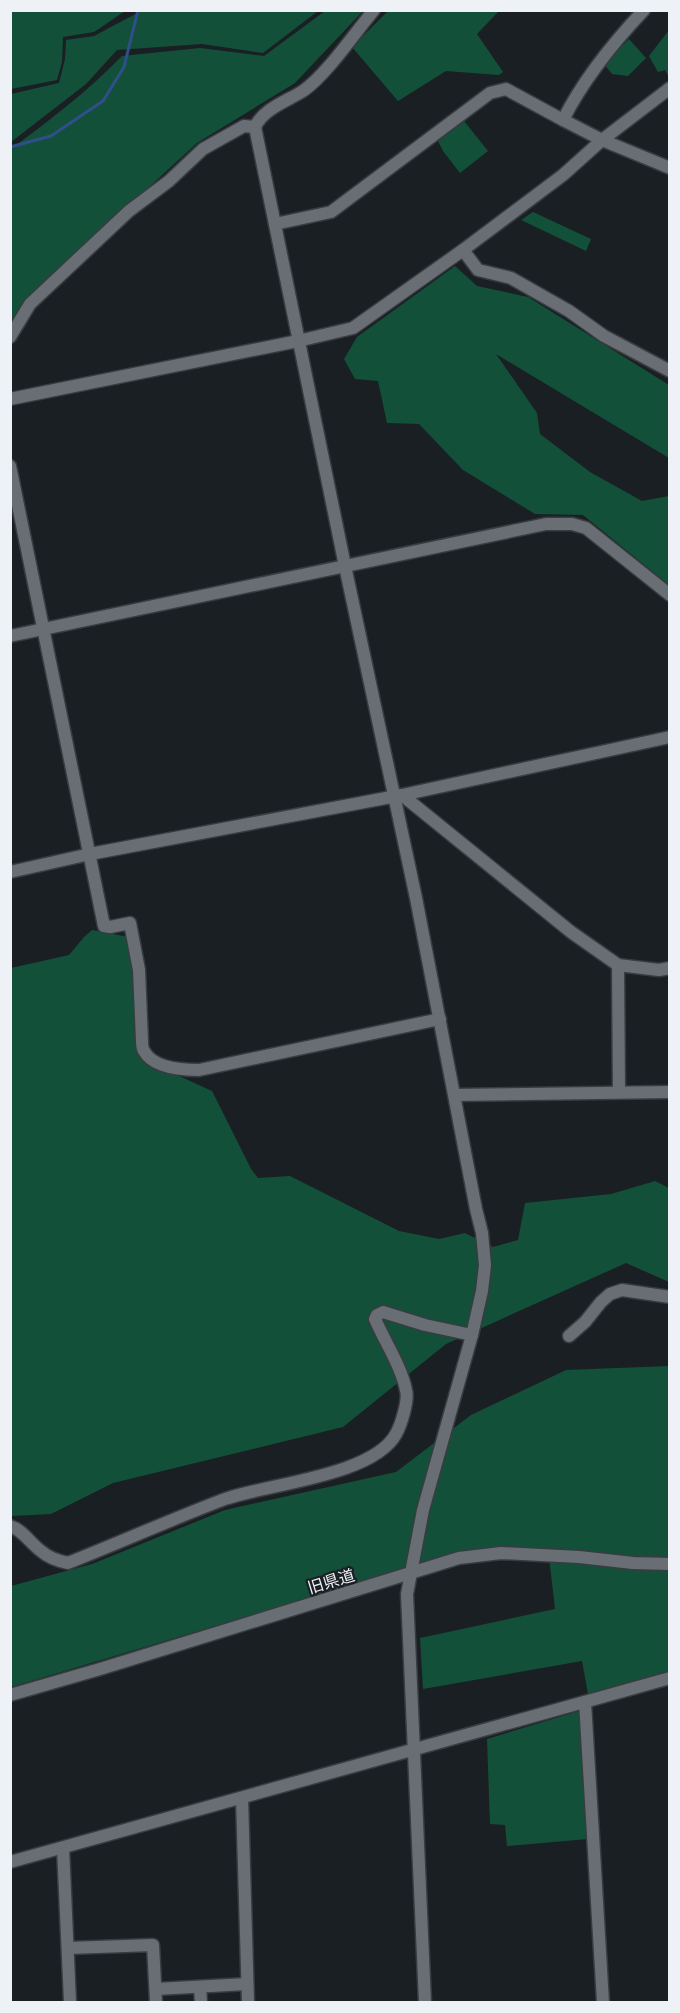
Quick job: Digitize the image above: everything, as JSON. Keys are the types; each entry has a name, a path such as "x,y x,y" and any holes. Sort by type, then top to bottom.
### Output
{"street":[{"path":"374,10 316,80 304,90 267,112 258,120 255,127 345,566 398,796 482,1233 485,1265 472,1335 426,1500 407,1594 425,2002"},
{"path":"563,120 576,96 622,34 644,10"},
{"path":"10,399 353,328 563,175 602,140 669,88"},
{"path":"275,224 331,212 490,93 506,89 602,140 669,168"},
{"path":"10,338 30,304 129,211 169,181 203,149 244,126 255,127"},
{"path":"463,250 478,270 511,278 569,311 604,336 669,371"},
{"path":"10,466 104,926 130,923 139,970 144,1051 155,1061 181,1070 199,1070 440,1018"},
{"path":"10,636 546,524 572,524 586,528 669,595"},
{"path":"10,872 90,854 398,796 669,737"},
{"path":"398,796 571,932 618,965 659,970 669,968"},
{"path":"618,965 619,1092"},
{"path":"455,1095 669,1092"},
{"path":"569,1336 610,1294 622,1290 669,1297"},
{"path":"10,1526 17,1528 41,1552 54,1560 69,1563 154,1526 228,1498 316,1478 358,1463 382,1449 396,1436 407,1392 395,1360 375,1319 377,1315 383,1312 425,1325 472,1335"},
{"name":"旧県道","path":"10,1695 459,1558 501,1553 579,1557 656,1565 669,1564"},
{"path":"10,1862 669,1678"},
{"path":"585,1702 603,2002"},
{"path":"242,1798 248,2002"},
{"path":"63,1848 70,2002"},
{"path":"68,1948 153,1945 156,2002"},
{"path":"156,1989 247,1984"},
{"path":"200,1988 201,2002"}],"green space":[{"path":"11,10 125,11 94,32 63,37 62,62 57,80 11,89"},
{"path":"143,10 318,11 263,53 202,44 117,50 86,84 11,142 11,94 59,83 65,59 66,40 94,36"},
{"path":"325,11 363,11 295,83 197,143 28,298 11,321 11,149 82,93 122,56 200,48 264,56"},
{"path":"388,11 499,11 477,34 503,72 499,75 446,71 398,101 352,47"},
{"path":"669,30 669,77 665,70 658,72 649,56"},
{"path":"629,39 646,58 628,76 612,74 604,64"},
{"path":"464,121 488,151 460,173 438,141"},
{"path":"533,212 591,239 586,251 521,220"},
{"path":"455,266 477,286 528,297 669,385 669,458 496,354 537,413 540,434 590,472 642,501 669,496 669,585 583,515 535,514 463,470 419,424 387,423 378,381 355,379 344,359 357,337"},
{"path":"92,930 129,937 137,997 136,1027 142,1059 212,1091 251,1169 258,1178 290,1176 399,1231 439,1239 465,1233 493,1247 518,1240 525,1203 611,1194 655,1181 669,1188 669,1282 626,1263 446,1344 343,1427 113,1483 51,1514 11,1516 11,968 69,955"},
{"path":"669,1366 669,1671 588,1694 582,1661 423,1689 420,1638 555,1609 548,1548 459,1553 11,1687 11,1586 92,1564 225,1510 396,1472 471,1415 566,1370"},
{"path":"579,1711 582,1713 588,1839 507,1846 505,1825 490,1824 487,1739"}],"waterway":[{"path":"10,147 51,136 103,101 124,67 138,10"}]}
